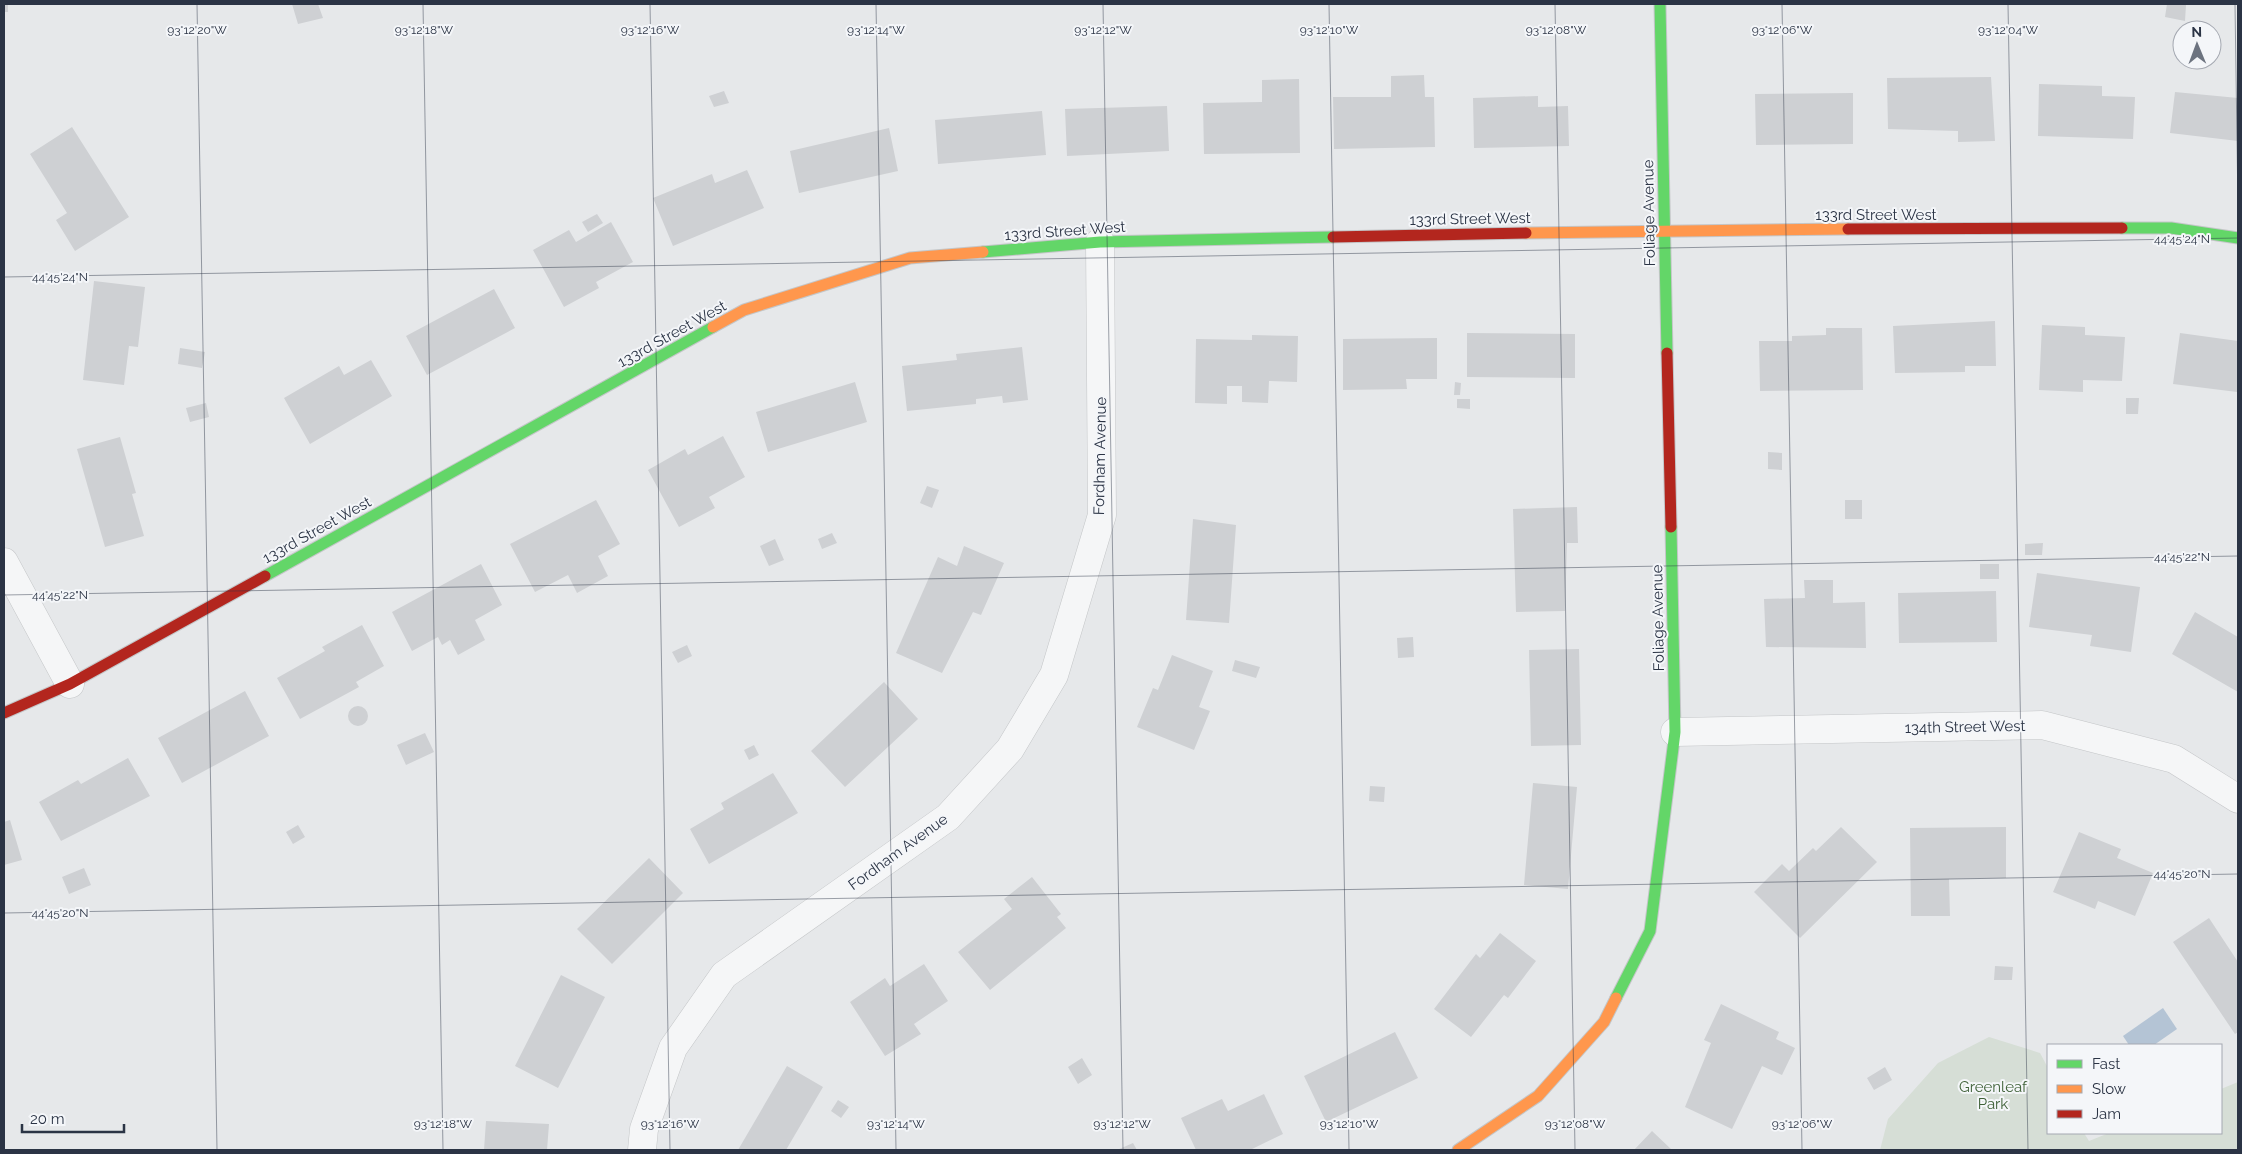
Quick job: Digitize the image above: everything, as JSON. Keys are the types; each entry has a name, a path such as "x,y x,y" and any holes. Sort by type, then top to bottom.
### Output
{"street":[{"name":"Foliage Avenue","path":"1458,1150 1538,1096 1604,1022 1650,931 1675,732 1660,4"},
{"name":"133rd Street West","path":"4,713 70,684 744,310 910,258 1100,242 1665,230 2171,228 2238,238"},
{"name":"Fordham Avenue","path":"642,1150 644,1129 673,1048 724,975 948,816 1010,748 1054,675 1102,515 1100,242"},
{"path":"4,562 70,684"},
{"name":"134th Street West","path":"1675,732 2042,725 2174,758 2238,800"}],"green space":[{"name":"Greenleaf Park","path":"1989,1037 2040,1053 2047,1066 2047,1134 2085,1134 2089,1141 2106,1134 2222,1134 2222,1089 2238,1082 2238,1150 1880,1150 1888,1119 1938,1063"}],"water":[{"path":"2163,1008 2177,1029 2155,1044 2128,1044 2123,1036"}],"building":[{"path":"4,4 8,4 8,12 4,12"},
{"path":"292,4 318,4 323,18 298,24"},
{"path":"2167,4 2186,5 2185,20 2165,17"},
{"path":"1424,75 1425,97 1434,97 1435,147 1334,149 1333,97 1391,97 1391,76"},
{"path":"1991,77 1995,141 1958,142 1958,131 1888,129 1887,78"},
{"path":"1299,79 1300,153 1204,154 1203,103 1262,102 1262,80"},
{"path":"2039,84 2102,86 2102,96 2135,97 2133,139 2038,136"},
{"path":"724,91 729,103 714,107 709,96"},
{"path":"2175,92 2238,98 2238,141 2170,133"},
{"path":"1853,93 1853,144 1756,145 1755,94"},
{"path":"1538,96 1538,107 1568,106 1569,146 1474,148 1473,98"},
{"path":"1167,106 1169,151 1067,156 1065,109"},
{"path":"1042,111 1046,155 938,164 935,120"},
{"path":"72,127 129,217 75,251 56,220 67,213 30,154"},
{"path":"889,128 898,171 799,193 790,151"},
{"path":"747,170 764,208 673,246 653,198 712,174 715,183"},
{"path":"597,214 603,223 588,232 582,222"},
{"path":"611,222 633,262 596,282 599,288 564,307 533,250 569,230 576,242"},
{"path":"94,281 145,287 138,347 129,346 124,385 83,380"},
{"path":"494,289 515,328 427,375 406,336"},
{"path":"1995,321 1996,366 1965,366 1965,372 1895,373 1893,326"},
{"path":"2042,325 2085,327 2085,335 2125,337 2122,381 2083,380 2083,392 2039,390"},
{"path":"1826,328 1862,328 1863,390 1760,391 1759,341 1792,341 1792,336 1826,335"},
{"path":"1467,333 1575,334 1575,378 1467,377"},
{"path":"2180,333 2238,341 2237,392 2173,384"},
{"path":"1252,335 1298,336 1297,382 1269,381 1268,403 1242,402 1242,386 1227,386 1227,404 1195,403 1196,339 1252,340"},
{"path":"1437,338 1437,379 1406,379 1407,389 1343,390 1343,339"},
{"path":"1022,347 1028,400 1003,403 1002,396 976,399 976,404 907,411 902,366 957,360 956,354"},
{"path":"180,348 205,352 202,368 178,364"},
{"path":"371,360 392,396 310,444 284,398 339,366 344,375"},
{"path":"855,382 867,422 768,452 756,412"},
{"path":"1455,382 1461,383 1460,395 1454,395"},
{"path":"2126,398 2139,398 2138,414 2126,414"},
{"path":"1457,399 1470,399 1470,409 1457,408"},
{"path":"206,403 209,417 190,422 186,408"},
{"path":"723,436 745,477 709,497 715,508 679,527 648,470 685,449 688,455"},
{"path":"120,437 136,493 132,494 144,536 105,547 77,449"},
{"path":"1768,452 1782,453 1782,470 1768,469"},
{"path":"927,486 939,490 932,508 920,503"},
{"path":"596,500 620,544 598,556 608,576 577,593 568,575 535,592 510,544"},
{"path":"1845,500 1862,500 1862,519 1845,519"},
{"path":"1577,507 1578,543 1567,543 1565,611 1516,612 1513,509"},
{"path":"1193,519 1236,525 1229,623 1186,620"},
{"path":"832,533 837,543 822,549 818,539"},
{"path":"775,539 784,560 769,566 760,546"},
{"path":"2043,543 2042,555 2025,555 2025,544"},
{"path":"964,546 1004,563 981,615 973,612 942,673 896,653 938,557 957,566"},
{"path":"481,564 502,605 475,620 485,640 458,655 450,640 442,645 438,637 412,651 392,612"},
{"path":"1980,564 1999,564 1999,579 1980,579"},
{"path":"2037,573 2140,587 2131,652 2090,646 2092,635 2029,627"},
{"path":"1804,580 1833,580 1833,603 1865,602 1866,648 1766,647 1764,599 1805,598"},
{"path":"1996,591 1997,642 1899,643 1898,593"},
{"path":"2195,612 2238,637 2238,692 2172,654"},
{"path":"362,625 384,666 356,682 359,687 300,719 277,678 325,651 322,647"},
{"path":"1413,637 1414,657 1398,658 1397,638"},
{"path":"687,645 692,656 678,663 672,652"},
{"path":"1579,649 1581,745 1531,746 1529,650"},
{"path":"1172,655 1213,671 1199,707 1210,711 1194,750 1137,727 1153,688 1158,690"},
{"path":"1235,660 1260,667 1256,678 1232,671"},
{"path":"884,682 918,719 845,787 811,751"},
{"path":"245,691 269,736 182,783 158,738"},
{"path":"358,706 365,709 368,716 365,723 358,726 351,723 348,716 351,709"},
{"path":"425,733 434,752 406,765 397,745"},
{"path":"754,745 759,755 749,760 744,750"},
{"path":"128,758 150,796 61,841 39,802 78,780 81,784"},
{"path":"773,773 798,813 709,864 690,829 724,809 721,803"},
{"path":"1533,783 1577,787 1568,889 1524,885"},
{"path":"1370,786 1385,787 1384,802 1369,801"},
{"path":"10,820 22,860 4,865 4,822"},
{"path":"298,825 305,837 293,844 286,832"},
{"path":"1841,827 1877,862 1800,938 1754,892 1782,864 1789,871 1813,848 1816,851"},
{"path":"2006,827 2006,878 1949,879 1950,916 1911,916 1910,828"},
{"path":"2079,832 2121,849 2117,858 2153,873 2135,916 2098,901 2095,909 2053,892"},
{"path":"649,858 683,893 612,964 577,929"},
{"path":"84,868 91,885 69,894 62,877"},
{"path":"1032,877 1061,914 1057,917 1066,928 990,990 958,952 1012,909 1004,899"},
{"path":"2209,918 2238,962 2238,1032 2235,1034 2173,942"},
{"path":"1500,933 1536,961 1508,998 1504,995 1471,1037 1434,1009 1476,954 1480,958"},
{"path":"924,964 948,1001 914,1024 921,1034 885,1056 850,1002 885,978 890,986"},
{"path":"1995,966 2013,967 2012,980 1994,980"},
{"path":"561,975 605,997 558,1088 515,1066"},
{"path":"1721,1004 1779,1032 1776,1039 1795,1048 1782,1075 1762,1066 1732,1129 1685,1107 1711,1043 1704,1040"},
{"path":"1395,1032 1418,1078 1326,1122 1304,1076"},
{"path":"1082,1058 1092,1075 1078,1084 1068,1067"},
{"path":"787,1066 823,1087 786,1150 738,1150"},
{"path":"1885,1067 1892,1080 1874,1090 1867,1078"},
{"path":"1264,1094 1283,1134 1250,1150 1196,1150 1181,1118 1222,1099 1228,1111"},
{"path":"838,1100 849,1107 841,1118 831,1111"},
{"path":"486,1121 549,1124 547,1150 484,1150"},
{"path":"1652,1131 1672,1150 1634,1150"},
{"path":"1133,1143 1137,1150 1117,1150"}],"traffic: fast":[{"path":"1660,4 1667,353"},
{"path":"2122,228 2171,228 2238,238"},
{"path":"983,252 1100,242 1333,237"},
{"path":"265,576 713,327"},
{"path":"1616,998 1650,931 1675,732 1671,527"}],"traffic: slow":[{"path":"1526,233 1848,229"},
{"path":"713,327 744,310 910,258 983,252"},
{"path":"1458,1150 1538,1096 1604,1022 1616,998"}],"traffic: jam":[{"path":"1848,229 2122,228"},
{"path":"1333,237 1526,233"},
{"path":"1667,353 1671,527"},
{"path":"4,713 70,684 265,576"}]}
